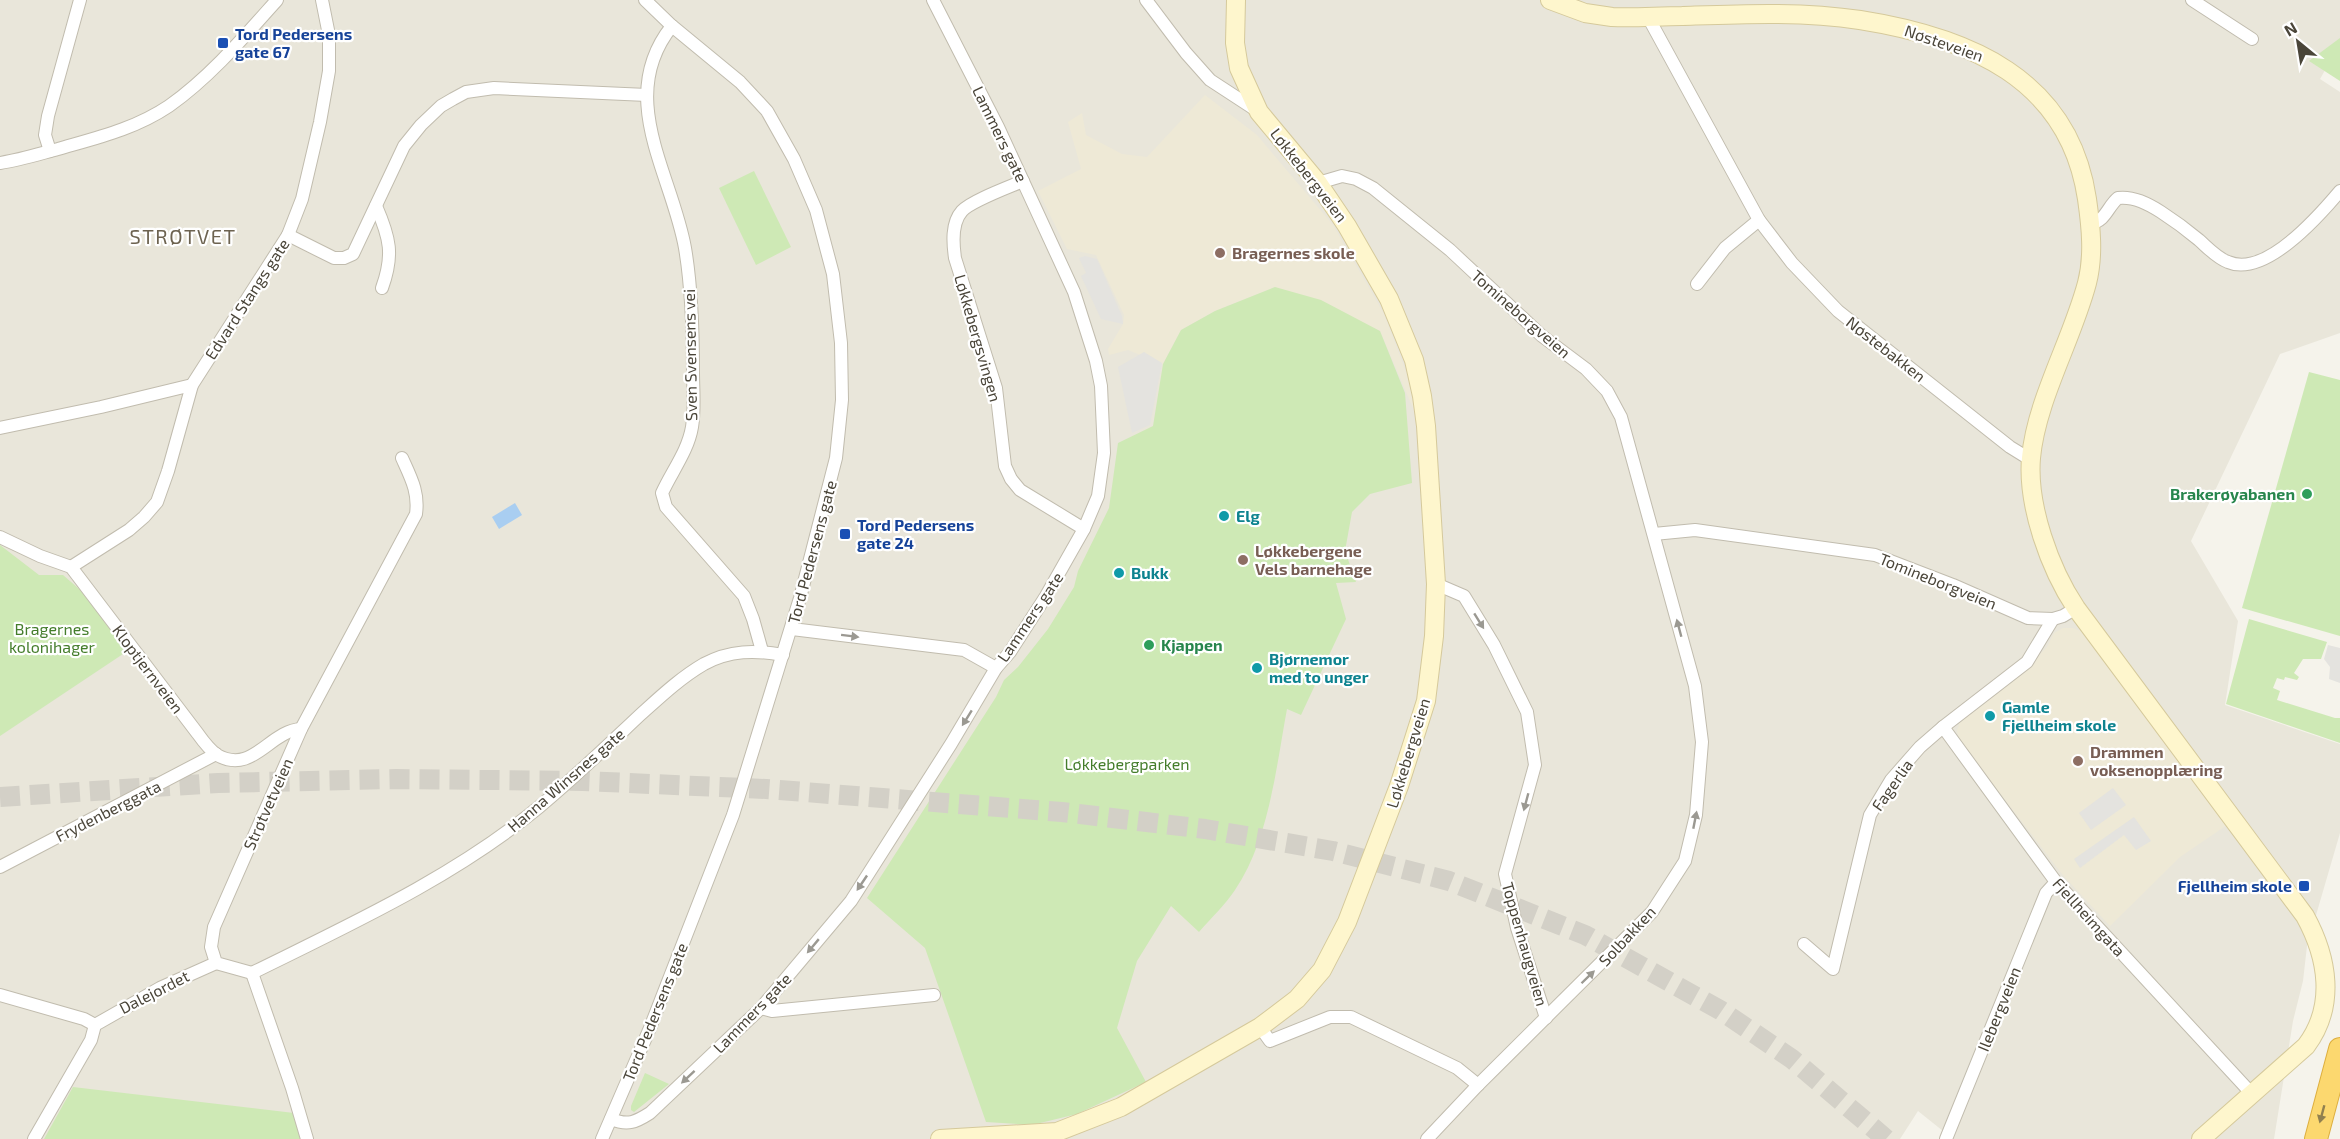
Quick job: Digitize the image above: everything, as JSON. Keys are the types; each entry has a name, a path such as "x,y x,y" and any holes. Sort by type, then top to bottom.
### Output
{"highway":[{"path":"2316,1139 2340,1049"}],"main road":[{"name":"Løkkebergveien","path":"940,1139 1057,1132 1120,1107 1260,1027 1297,999 1331,956 1353,908 1399,786 1426,701 1434,636 1436,584 1426,426 1414,360 1401,325 1376,274 1347,226 1318,183 1258,112 1239,68 1236,43 1236,0"},
{"name":"Nøsteveien","path":"1550,0 1585,13 1612,17 1793,14 1828,16 1889,25 1939,38 1977,52 2020,78 2053,115 2066,136 2082,177 2091,223 2091,257 2087,283 2039,419 2031,460 2034,500 2047,549 2055,571 2076,608"},
{"path":"2076,608 2305,916 2315,937 2324,969 2325,1007 2321,1021 2306,1046 2201,1139"}],"street":[{"path":"50,151 45,135 48,116 80,0"},
{"path":"0,163 111,135 168,106 232,50 277,0"},
{"name":"Edvard Stangs gate","path":"71,567 129,530 157,502 192,384 288,235 302,199 329,71 329,35 322,0"},
{"name":"Tord Pedersens gate","path":"602,1139 650,1028 733,815 792,629 836,458 842,400 841,343 833,274 816,210 794,159 766,111 740,82 672,26 645,0"},
{"name":"Lammers gate","path":"611,1119 623,1124 635,1123 650,1113 761,1008 851,901 913,805 996,668 1018,640 1084,529 1098,496 1104,453 1101,386 1096,361 1074,292 1023,181 933,0"},
{"path":"1146,0 1186,53 1210,80 1258,112"},
{"path":"2192,0 2252,39"},
{"name":"Nøstebakken","path":"1648,17 1759,220 1792,263 1838,311 2010,447 2031,460"},
{"name":"Sven Svensens vei","path":"672,26 654,55 648,76 647,95 654,144 685,246 693,318 692,426 685,450 662,493 666,507 744,596 762,651"},
{"path":"288,235 334,258 344,258 353,254 404,146 421,124 441,106 466,92 494,88 647,95"},
{"name":"Tomineborgveien","path":"1318,183 1342,176 1356,178 1372,188 1450,250 1542,336 1586,369 1607,391 1621,417 1654,534 1695,530 1875,555 1953,585 2028,618 2053,619"},
{"name":"Løkkebergsvingen","path":"1023,181 962,212 955,227 953,243 955,258 996,388 1005,466 1011,479 1020,490 1084,529"},
{"path":"2091,223 2103,217 2118,198 2132,198 2153,207 2180,224 2220,258 2235,264 2253,264 2304,231 2340,191"},
{"path":"376,206 391,249 389,268 382,288"},
{"path":"1697,284 1725,248 1759,220"},
{"path":"0,428 101,407 192,384"},
{"name":"Strøtvetveien","path":"216,963 211,947 214,927 301,729 416,514 418,500 415,488 402,458"},
{"name":"Solbakken","path":"1427,1139 1652,912 1685,861 1696,815 1702,741 1699,709 1654,534"},
{"path":"0,537 40,556 71,567"},
{"name":"Kloptjernveien","path":"71,567 198,734 216,754"},
{"name":"Toppenhaugveien","path":"1436,584 1464,596 1494,645 1527,712 1535,765 1505,874 1517,928 1546,1018"},
{"path":"2053,619 2076,608"},
{"name":"Fagerlia","path":"1804,944 1833,969 1870,815 1891,780 1920,747 1943,727 2027,662 2053,619"},
{"path":"792,629 964,650 996,668"},
{"name":"Hanna Winsnes gate","path":"252,973 349,925 487,846 539,807 677,682 705,664 742,651 762,651 783,655"},
{"name":"Fjellheimgata","path":"1943,727 2056,882 2252,1094"},
{"path":"216,754 233,760 247,759 290,730 301,729"},
{"name":"Frydenberggata","path":"0,867 216,754"},
{"name":"Ilebergveien","path":"1946,1139 2046,893 2056,882"},
{"path":"216,963 252,973 292,1088 307,1139"},
{"name":"Dalejordet","path":"95,1025 160,988 216,963"},
{"path":"0,995 84,1019 95,1025 91,1040 34,1139"},
{"path":"761,1008 772,1011 934,995"},
{"path":"1260,1027 1270,1041 1330,1017 1352,1017 1457,1068 1478,1085"}],"shaded area":[{"path":"0,0 2340,0 2340,44 2320,79 2340,92 2340,333 2280,354 2191,541 2238,621 2225,705 2340,744 2340,833 2307,946 2303,981 2293,1021 2274,1139 1953,1139 1918,1111 1900,1139 0,1139"},
{"name":"Bragernes skole","path":"1205,95 1257,135 1333,225 1384,314 1410,382 1415,413 1380,331 1275,287 1215,311 1181,330 1163,364 1128,350 1109,355 1108,349 1123,324 1124,315 1096,255 1067,249 1038,191 1081,169 1068,122 1082,113 1086,135 1122,154 1147,157"},
{"path":"1085,256 1097,259 1122,316 1123,324 1101,319 1081,276 1086,273 1079,258"},
{"path":"1144,352 1162,363 1150,425 1132,433 1118,367"},
{"name":"Drammen voksenopplæring","path":"2063,628 2073,628 2083,632 2227,825 2180,857 2110,926 2062,874 1959,740 1957,731 1960,721 2032,662 2047,647 2054,633"},
{"path":"2328,645 2340,648 2340,683 2329,679 2330,667 2324,659"},
{"path":"2113,788 2126,805 2091,830 2079,813"},
{"path":"2134,817 2151,841 2136,850 2124,835 2080,868 2074,859"}],"green space":[{"path":"2340,38 2340,81 2309,61"},
{"path":"754,171 791,247 756,265 719,188"},
{"name":"Løkkebergparken","path":"1275,287 1321,300 1380,331 1405,393 1412,483 1370,494 1352,512 1345,551 1356,582 1336,583 1346,619 1301,715 1287,709 1270,803 1247,870 1231,896 1199,932 1171,906 1137,961 1117,1028 1146,1082 1077,1114 1032,1125 986,1122 925,948 867,898 996,697 1004,680 1018,667 1048,629 1074,587 1078,571 1109,508 1118,443 1153,426 1163,364 1181,330 1215,311"},
{"name":"Brakerøyabanen","path":"2309,372 2340,380 2340,636 2242,608"},
{"name":"Bragernes kolonihager","path":"0,545 39,575 63,575 86,595 126,652 0,736"},
{"path":"2249,619 2327,642 2321,659 2303,659 2294,673 2299,677 2297,680 2277,678 2273,688 2280,691 2277,700 2340,718 2340,743 2226,704"},
{"path":"645,1073 669,1084 634,1112 631,1106"},
{"path":"73,1087 294,1113 302,1139 44,1139"}],"water":[{"path":"515,503 522,515 499,529 492,517"}],"tunnel":[{"path":"0,797 218,783 396,779 583,781 766,789 1062,812 1205,829 1333,851 1449,881 1585,935 1720,1010 1792,1059 1886,1139"}],"place":[{"name":"Tord Pedersens gate 67","path":"223,43"},
{"name":"Bragernes skole","path":"1220,253"},
{"name":"Brakerøyabanen","path":"2307,494"},
{"name":"Elg","path":"1224,516"},
{"name":"Tord Pedersens gate 24","path":"845,534"},
{"name":"Løkkebergene Vels barnehage","path":"1243,560"},
{"name":"Bukk","path":"1119,573"},
{"name":"Kjappen","path":"1149,645"},
{"name":"Bjørnemor med to unger","path":"1257,668"},
{"name":"Gamle Fjellheim skole","path":"1990,716"},
{"name":"Drammen voksenopplæring","path":"2078,761"},
{"name":"Fjellheim skole","path":"2304,886"}],"district":[{"name":"STRØTVET","path":"183,237"}]}
